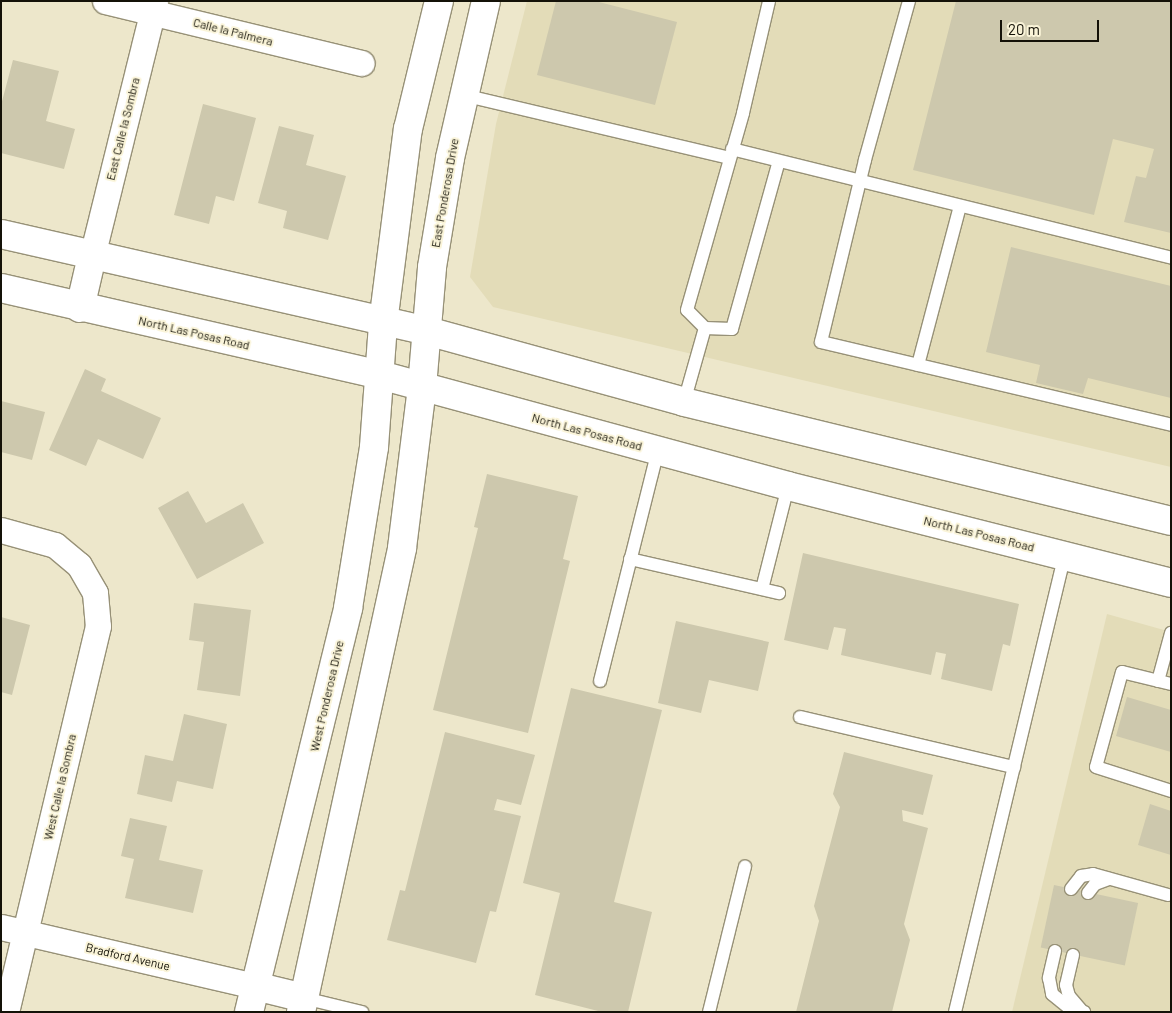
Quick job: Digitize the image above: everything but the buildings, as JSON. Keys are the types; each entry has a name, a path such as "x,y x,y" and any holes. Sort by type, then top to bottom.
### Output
{"main road":[{"path":"380,375 383,323 408,129 439,1"},
{"name":"East Ponderosa Drive","path":"422,387 432,268 463,95 486,1"},
{"path":"1,234 383,323 427,331 684,402 1171,521"},
{"path":"80,308 92,256"},
{"name":"North Las Posas Road","path":"1,288 80,308 380,375 788,486 1171,583"},
{"name":"West Ponderosa Drive","path":"252,999 348,608 373,456 380,375"},
{"path":"252,999 303,1005 402,548 422,387"}],"street":[{"name":"Calle la Palmera","path":"105,1 153,7 362,63"},
{"name":"East Calle la Sombra","path":"92,256 153,7"},
{"name":"West Calle la Sombra","path":"1,530 55,545 79,564 95,593 98,626 6,1012"},
{"name":"Bradford Avenue","path":"1,927 252,999"}],"lane":[{"path":"769,1 731,154 688,310 705,328 732,329 779,161"},
{"path":"909,1 860,181 822,342 1171,425"},
{"path":"463,95 731,154 779,161 1171,258"},
{"path":"918,365 960,206"},
{"path":"684,402 705,328"},
{"path":"600,681 658,450"},
{"path":"762,589 788,486"},
{"path":"955,1012 1065,555"},
{"path":"630,559 779,593"},
{"path":"1158,681 1171,633"},
{"path":"1171,684 1122,672 1096,767 1171,791"},
{"path":"800,717 1014,767"},
{"path":"710,1012 745,866"},
{"path":"1071,889 1075,882 1087,874 1109,878 1168,895"},
{"path":"1088,893 1095,884 1109,878"},
{"path":"1055,951 1050,978 1052,994 1068,1007 1085,1012"},
{"path":"1073,955 1066,985 1069,996 1085,1012"},
{"path":"303,1005 362,1012"}],"shaded area":[{"path":"527,1 1171,1 1171,467 493,307 470,277 496,124"},
{"path":"1107,614 1171,632 1171,1012 1012,1012"}]}
